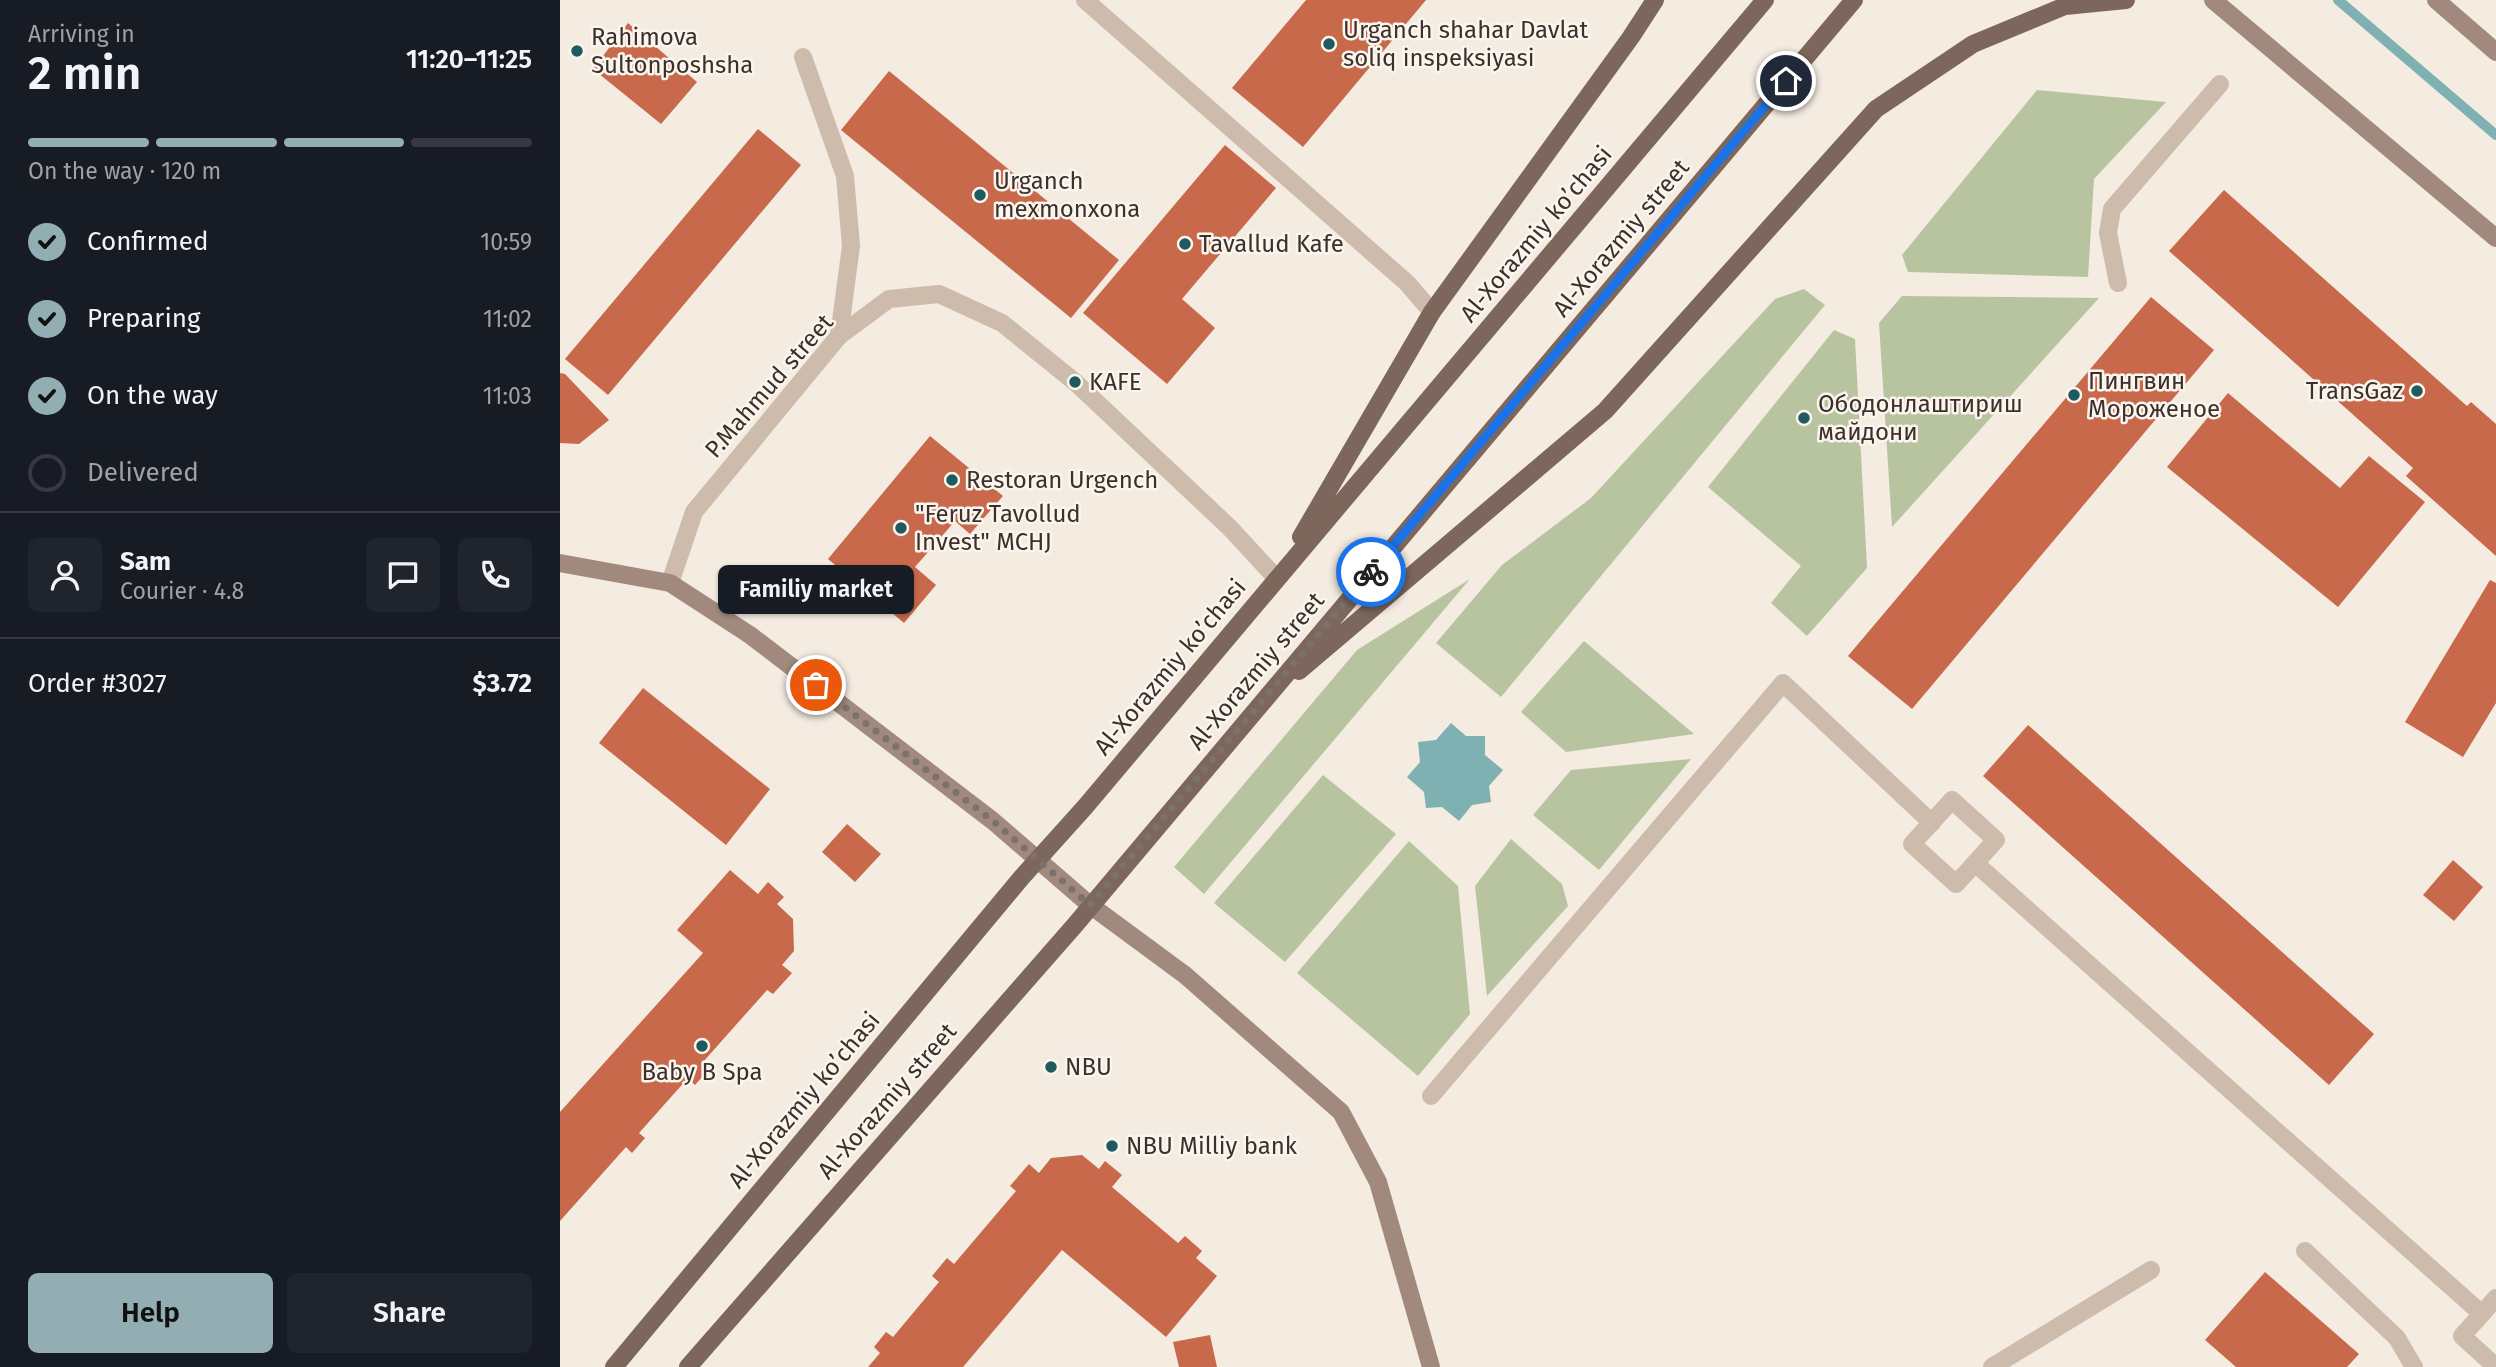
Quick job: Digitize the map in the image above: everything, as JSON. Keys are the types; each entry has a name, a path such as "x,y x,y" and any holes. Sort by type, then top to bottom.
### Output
{"main road":[{"path":"1277,579 1432,312 1655,0"},
{"name":"Al-Xorazmiy ko’chasi","path":"614,1367 1022,877 1040,860 1765,0"},
{"name":"Al-Xorazmiy street","path":"688,1367 1090,905 1854,0"},
{"path":"1259,705 1605,411 1876,109 1973,44 2065,6 2126,0"},
{"path":"2213,0 2496,238"},
{"path":"2435,0 2496,52"},
{"path":"560,563 670,583 750,635 993,821 1090,905 1185,975 1341,1112 1378,1182 1431,1367"}],"street":[{"path":"1085,0 1407,283 1432,312"},
{"path":"803,57 845,176 851,246 839,336"},
{"path":"2118,283 2108,233 2112,209 2220,84"},
{"name":"P.Mahmud street","path":"670,583 694,512 839,336 889,299 939,294 1002,324 1084,391 1230,528 1277,579"},
{"path":"1431,1096 1783,683 1932,822"},
{"path":"1952,800 1996,840 1956,884 1912,844 1932,822 1952,800"},
{"path":"1975,863 2482,1314"},
{"path":"2305,1251 2397,1338 2414,1367"},
{"path":"1992,1367 2151,1270"},
{"path":"2496,1298 2462,1336 2496,1367"}],"green space":[{"path":"2037,90 2166,102 2094,179 2088,277 1908,272 1902,255"},
{"path":"1804,289 1825,305 1501,697 1436,643 1502,565 1591,498 1775,299"},
{"path":"1902,296 2099,298 1892,527 1879,323"},
{"path":"1834,330 1855,339 1867,568 1807,636 1771,603 1801,566 1708,487"},
{"path":"1470,579 1204,894 1174,867 1357,650"},
{"path":"1584,641 1694,734 1566,752 1521,712"},
{"path":"1691,759 1599,870 1533,815 1571,770"},
{"path":"1323,775 1396,834 1285,962 1214,903"},
{"path":"1511,839 1562,884 1568,906 1487,996 1475,886"},
{"path":"1409,841 1458,886 1470,1014 1418,1076 1297,973"}],"water":[{"path":"1451,723 1466,736 1485,736 1485,755 1503,770 1489,786 1491,802 1472,805 1459,821 1442,807 1426,808 1424,792 1407,777 1420,762 1418,742 1436,740"}],"building":[{"name":"Urganch shahar Davlat soliq inspeksiyasi","path":"1306,0 1426,0 1303,147 1232,88"},
{"path":"628,23 697,82 661,124 593,69"},
{"name":"Urganch mexmonxona","path":"889,71 1119,260 1071,318 841,130"},
{"path":"758,129 801,165 608,395 565,359"},
{"name":"Tavallud Kafe","path":"1225,145 1276,188 1182,299 1215,328 1167,384 1083,313"},
{"path":"2224,190 2467,406 2471,402 2496,424 2496,556 2406,476 2413,468 2169,251"},
{"path":"2151,297 2214,350 1912,709 1848,656"},
{"path":"560,373 565,374 609,420 579,444 560,443"},
{"path":"2228,393 2340,488 2369,456 2425,502 2338,607 2167,467"},
{"name":"\"Feruz Tavollud Invest\" MCHJ","path":"930,436 1003,496 970,534 955,521 915,567 936,585 904,623 828,559"},
{"path":"2490,580 2496,583 2496,703 2463,757 2405,722"},
{"path":"643,688 770,789 726,845 599,743"},
{"path":"2028,725 2374,1034 2329,1085 1983,776"},
{"path":"847,824 881,854 855,882 822,852"},
{"path":"2453,860 2483,887 2454,921 2423,895"},
{"path":"730,870 758,894 768,882 784,897 777,904 793,919 794,951 782,965 792,973 773,994 767,990 703,1062 710,1068 695,1085 688,1078 639,1133 645,1138 632,1153 626,1147 560,1221 560,1112 703,953 677,930"},
{"path":"1082,1155 1099,1169 1105,1161 1122,1175 1112,1187 1178,1243 1185,1236 1202,1251 1196,1258 1217,1276 1166,1337 1062,1250 963,1367 868,1367 880,1353 874,1347 886,1332 893,1337 939,1282 932,1276 947,1258 954,1264 1016,1191 1010,1186 1029,1164 1039,1173 1051,1158"},
{"path":"2265,1272 2359,1354 2347,1367 2236,1367 2205,1340"},
{"path":"1210,1335 1217,1367 1179,1367 1173,1342"}],"waterway":[{"path":"2338,0 2496,135"}],"way so far":[{"path":"816,685 993,821 1090,905 1371,572"}],"place":[{"name":"Urganch shahar Davlat soliq inspeksiyasi","path":"1329,44"},
{"name":"Rahimova Sultonposhsha","path":"577,51"},
{"name":"Urganch mexmonxona","path":"980,195"},
{"name":"Tavallud Kafe","path":"1185,244"},
{"name":"KAFE","path":"1075,382"},
{"name":"TransGaz","path":"2417,391"},
{"name":"Пингвин Мороженое","path":"2074,395"},
{"name":"Ободонлаштириш майдони","path":"1804,418"},
{"name":"Restoran Urgench","path":"952,480"},
{"name":"\"Feruz Tavollud Invest\" MCHJ","path":"901,528"},
{"name":"Familiy market","path":"816,685"},
{"name":"Baby B Spa","path":"702,1046"},
{"name":"NBU","path":"1051,1067"},
{"name":"NBU Milliy bank","path":"1112,1146"}],"route":[{"path":"1371,572 1786,81"}]}
